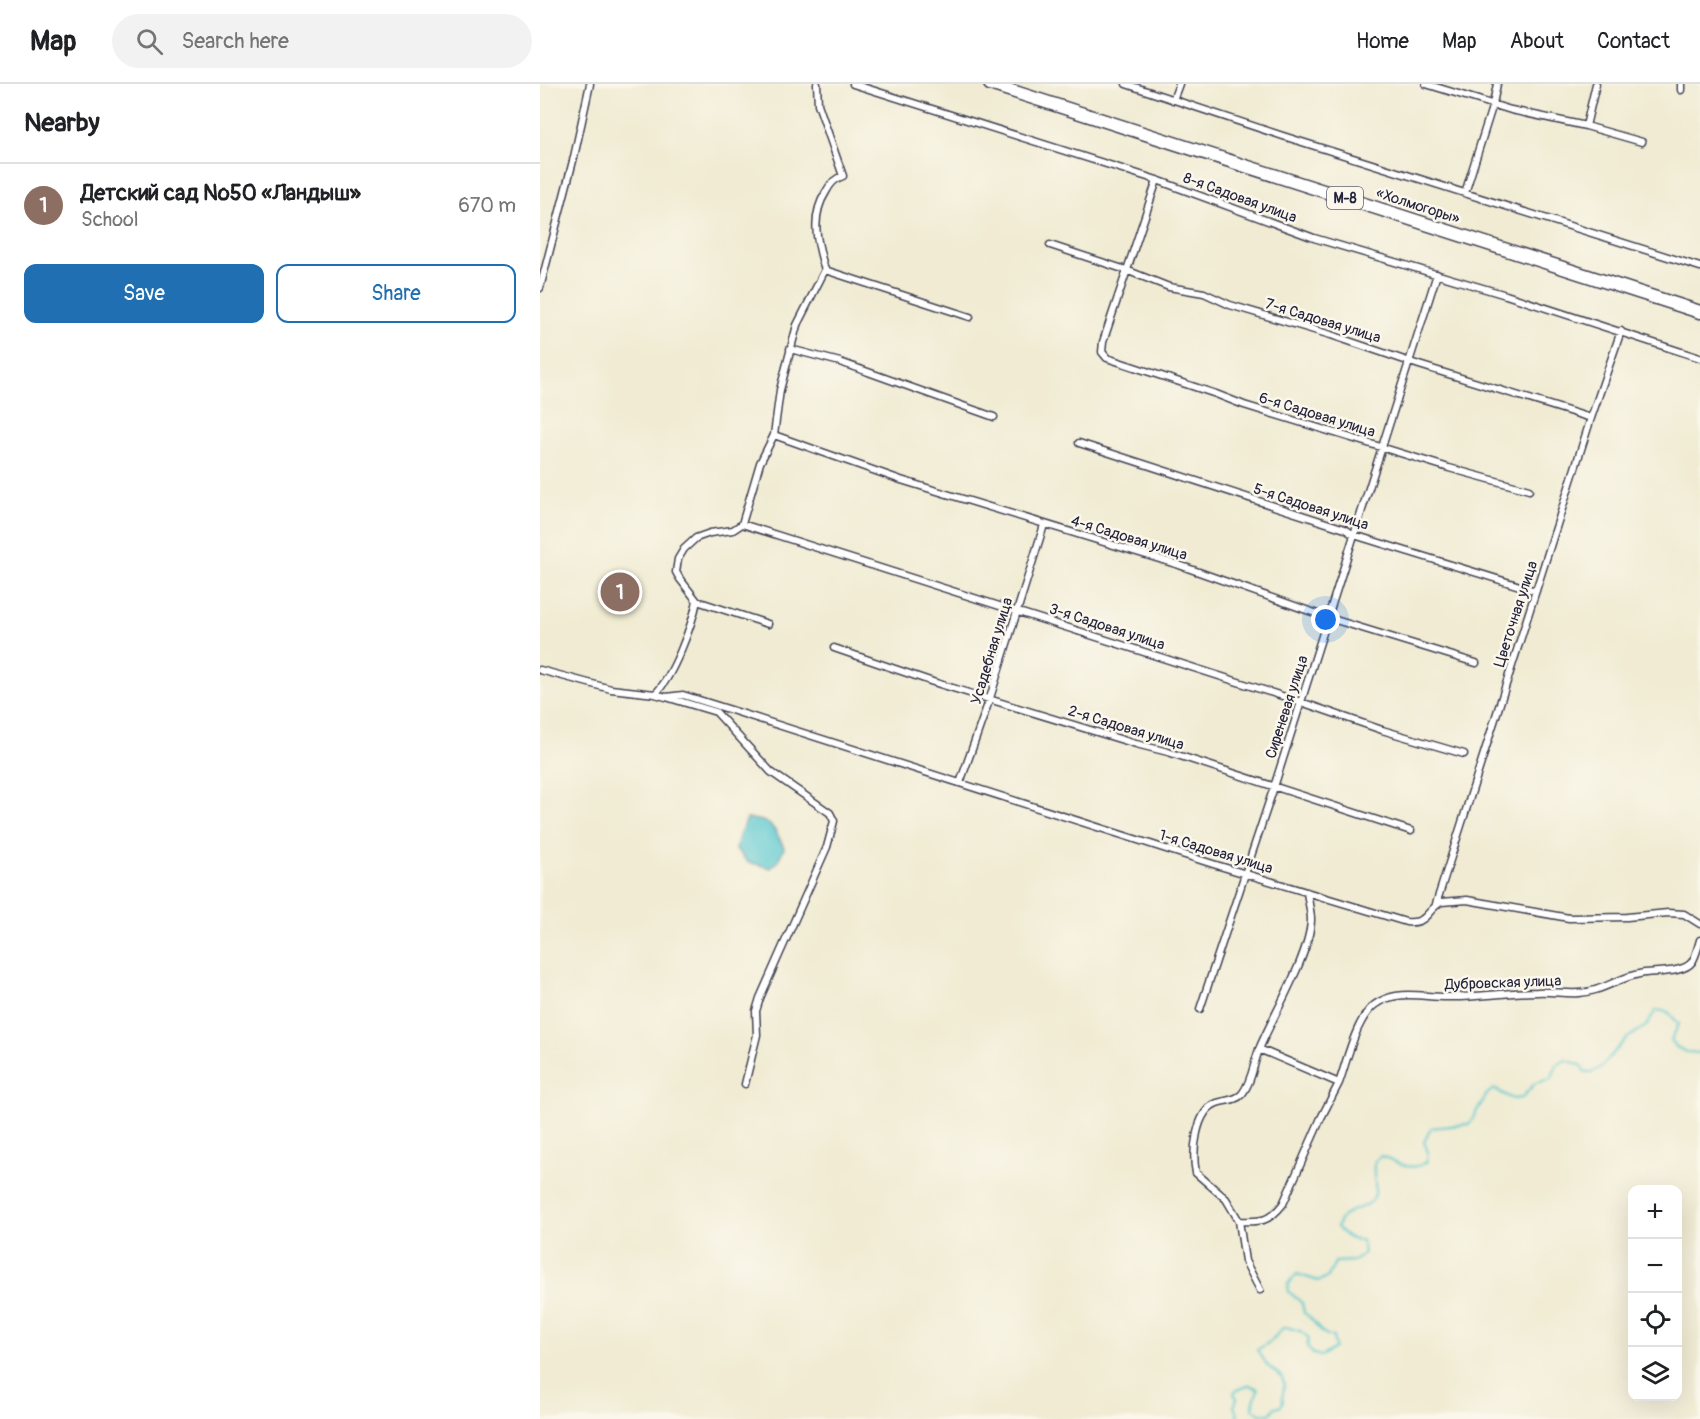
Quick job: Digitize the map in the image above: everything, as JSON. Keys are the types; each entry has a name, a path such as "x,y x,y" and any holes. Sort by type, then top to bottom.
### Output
{"highway":[{"name":"«Холмогоры»","path":"990,84 1700,312"}],"street":[{"path":"540,288 574,157 590,84"},
{"path":"768,624 697,601 682,583 676,572 676,564 681,554 696,538 710,533 733,530 742,524 760,463 774,435 777,405 797,325 825,270 815,224 821,201 832,183 843,176 818,104 817,84"},
{"name":"8-я Садовая улица","path":"853,84 1157,180 1314,238 1621,331 1700,358"},
{"path":"1126,84 1700,267"},
{"path":"1173,100 1179,84"},
{"path":"1426,84 1492,104 1587,126 1642,142"},
{"path":"1465,193 1497,84"},
{"path":"1587,126 1596,84"},
{"path":"1126,270 1157,180"},
{"name":"7-я Садовая улица","path":"1050,245 1169,287 1204,294 1230,305 1591,418"},
{"path":"825,270 970,317"},
{"name":"6-я Садовая улица","path":"1126,270 1103,342 1102,352 1107,358 1177,380 1244,405 1529,490"},
{"name":"Сиреневая улица","path":"1200,1009 1329,618 1437,274"},
{"name":"Цветочная улица","path":"1436,905 1591,418 1621,331"},
{"path":"790,349 840,362 994,417"},
{"name":"4-я Садовая улица","path":"774,435 901,480 1179,565 1329,618 1476,663"},
{"name":"5-я Садовая улица","path":"1079,443 1345,530 1354,535 1536,591"},
{"name":"3-я Садовая улица","path":"742,524 1301,702 1382,730 1464,754"},
{"name":"Усадебная улица","path":"960,783 990,698 1044,525"},
{"path":"656,694 669,675 688,631 697,601"},
{"name":"2-я Садовая улица","path":"834,648 933,682 1168,752 1411,831"},
{"path":"540,670 611,689 656,694 716,712 771,772 830,813 834,821 827,847 760,998 756,1011 757,1035 745,1083"},
{"name":"1-я Садовая улица","path":"666,697 683,695 851,746 1213,864 1406,922 1417,923 1424,919 1436,905 1449,900 1467,900 1569,918 1684,914 1700,924"},
{"path":"716,712 726,708"},
{"path":"1260,1290 1245,1261 1239,1221 1226,1199 1196,1173 1193,1149 1204,1113 1209,1107 1242,1095 1259,1049 1307,939 1311,920 1307,892"},
{"name":"Дубровская улица","path":"1239,1221 1266,1220 1275,1215 1283,1204 1339,1083 1356,1033 1366,1015 1377,1002 1394,996 1417,995 1447,998 1538,992 1579,993 1600,989 1639,974 1684,967 1691,963 1700,940"},
{"path":"1259,1049 1339,1083"}],"water":[{"path":"747,819 767,823 775,830 781,841 784,848 771,868 748,862 736,849"}],"waterway":[{"path":"1235,1419 1238,1415 1234,1407 1237,1398 1235,1391 1250,1385 1258,1389 1252,1408 1260,1414 1270,1414 1283,1402 1282,1378 1268,1366 1257,1350 1271,1341 1283,1328 1300,1331 1309,1338 1307,1346 1313,1354 1321,1356 1335,1348 1333,1337 1322,1332 1304,1313 1302,1303 1289,1292 1288,1284 1297,1274 1318,1281 1328,1277 1335,1262 1354,1261 1364,1253 1362,1240 1348,1237 1337,1227 1344,1215 1365,1206 1373,1199 1376,1190 1374,1166 1375,1161 1381,1156 1404,1165 1421,1165 1427,1161 1428,1152 1424,1142 1431,1128 1469,1124 1487,1094 1494,1089 1513,1099 1522,1098 1535,1083 1551,1079 1557,1065 1566,1060 1581,1065 1585,1072 1593,1072 1601,1067 1626,1039 1646,1026 1656,1010 1668,1012 1679,1024 1671,1040 1676,1047 1687,1052 1700,1053"}],"place":[{"name":"Детский сад №50 «Ландыш»","path":"620,592"}]}
